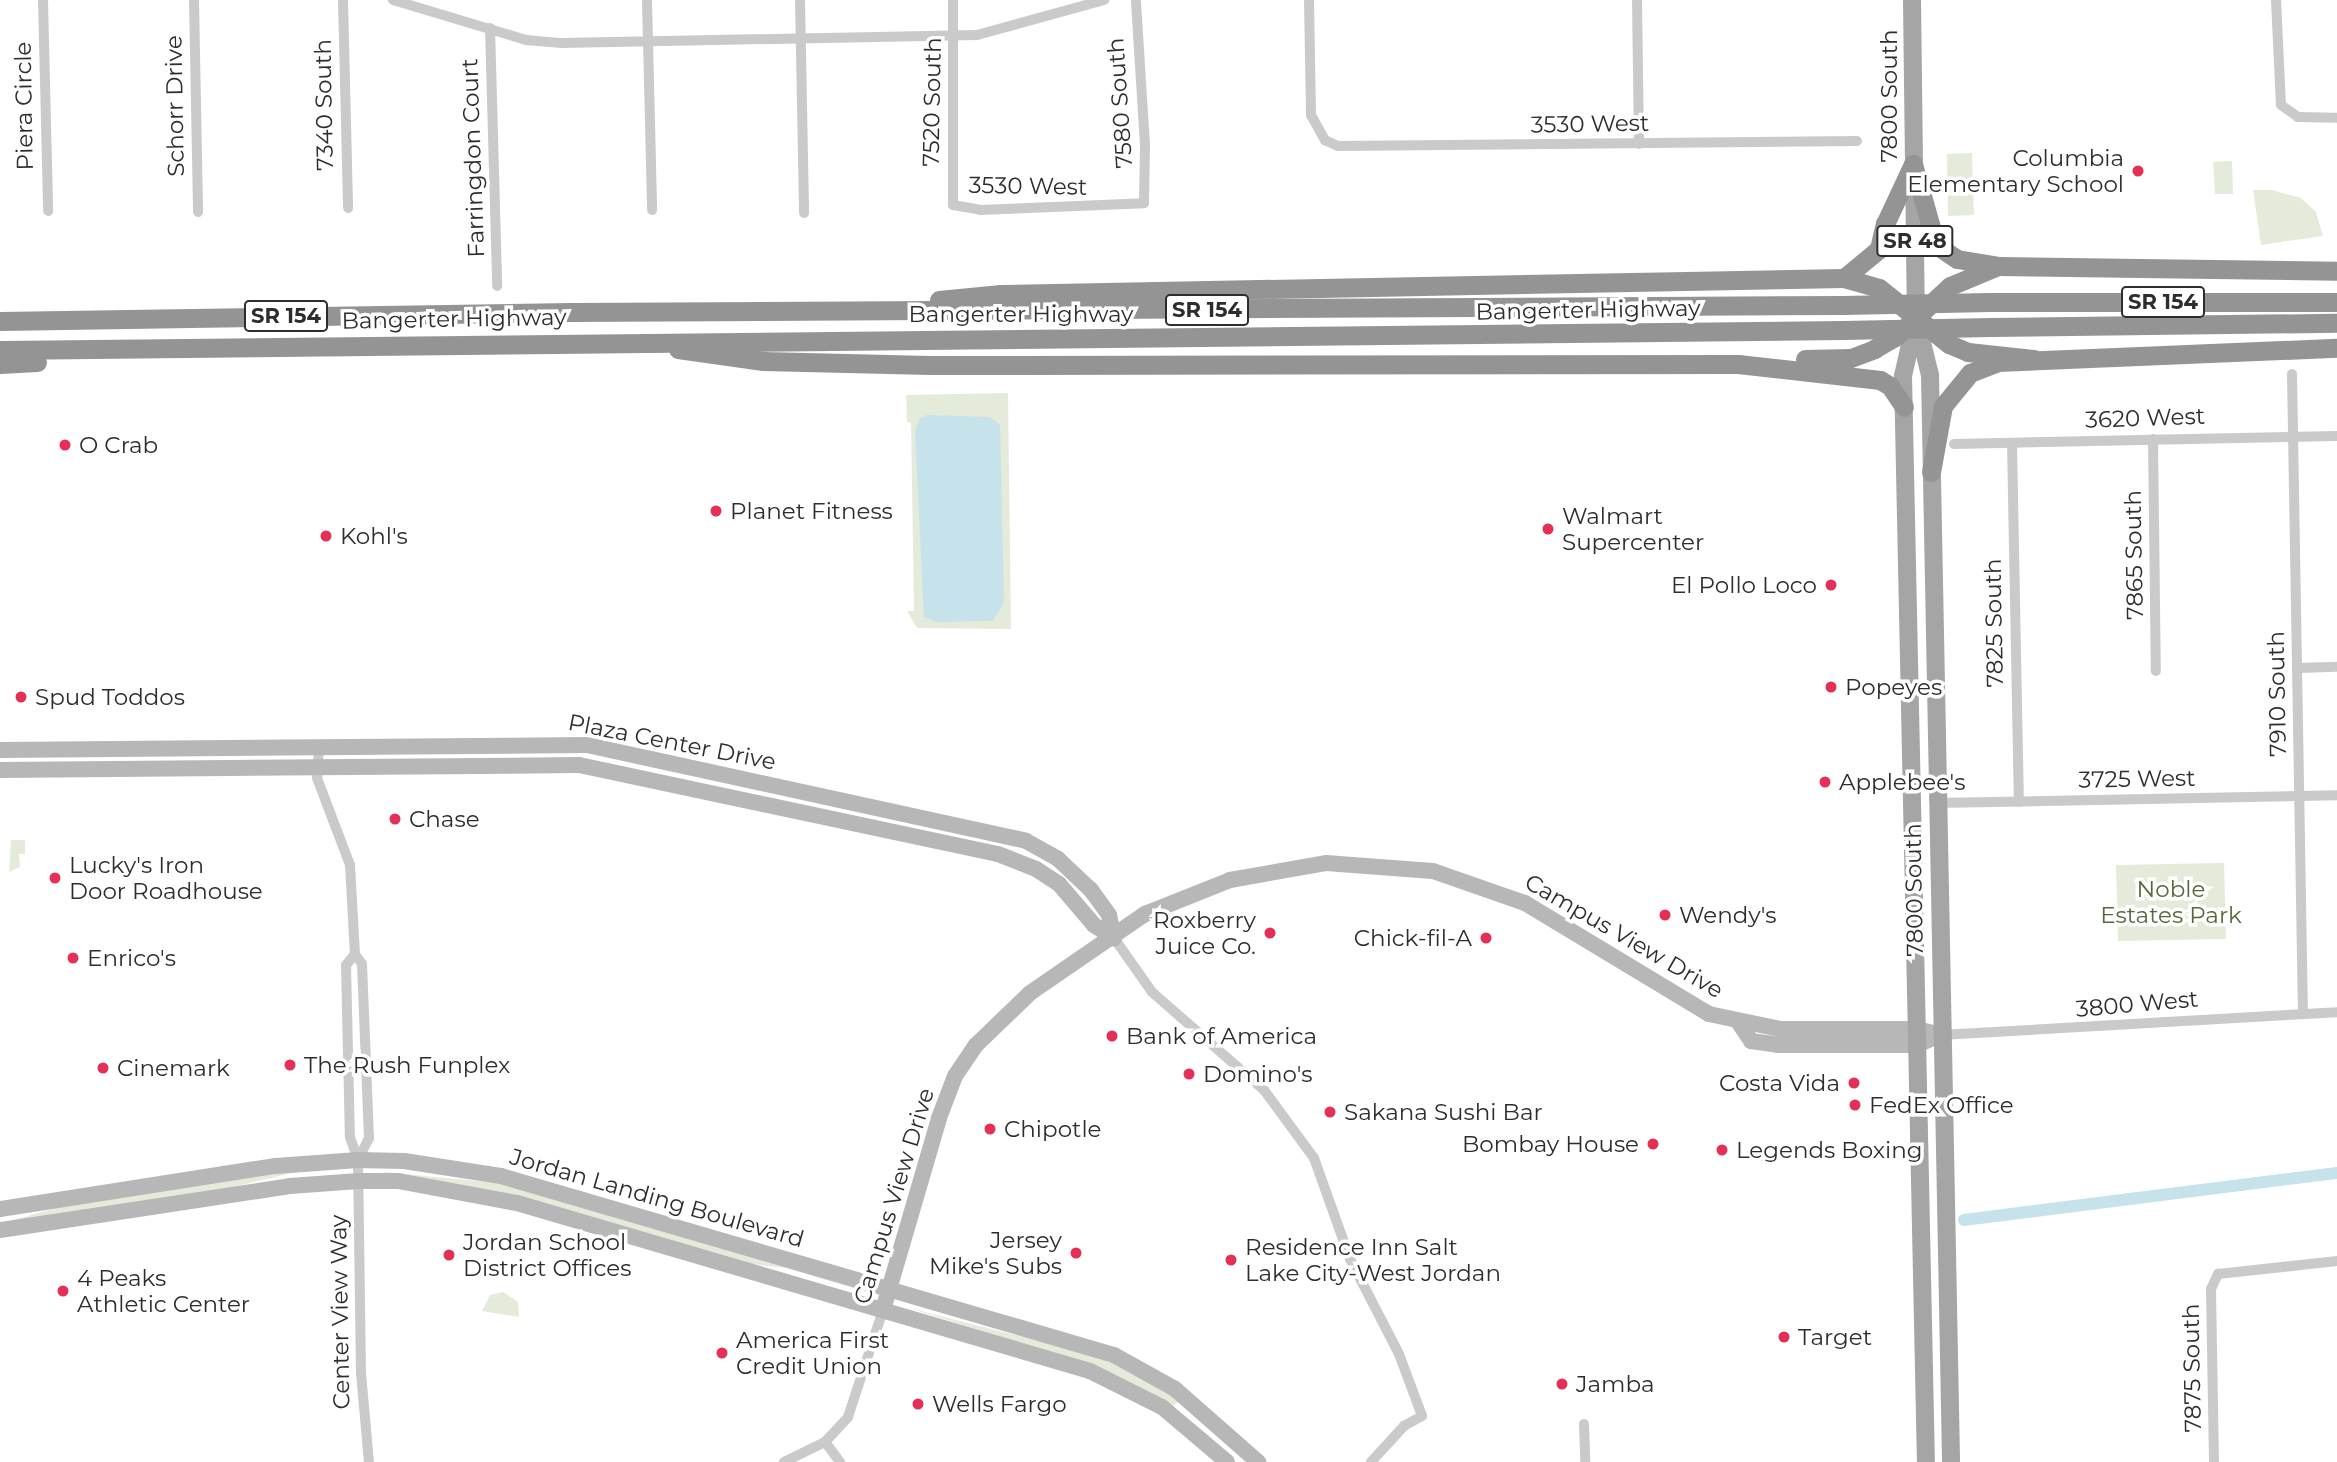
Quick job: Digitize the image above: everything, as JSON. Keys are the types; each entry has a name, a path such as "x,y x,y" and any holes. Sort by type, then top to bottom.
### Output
{"highway":[{"path":"1913,164 1936,245 1957,258 1999,266 2337,271"},
{"path":"1844,278 1879,248 1885,224 1913,164"},
{"path":"636,341 763,361 930,365 1738,365 1863,355 1916,318 1950,286 1999,266"},
{"path":"823,311 1001,294 1844,278 1880,288 1949,344 1968,352 2034,359"},
{"name":"Bangerter Highway","path":"0,321 823,311 2337,302"},
{"name":"Bangerter Highway","path":"0,350 636,341 1843,331 2337,323"},
{"path":"0,364 161,360 263,346"},
{"path":"1931,472 1943,406 1954,389 1970,373 1998,362 2337,348"},
{"path":"1738,365 1880,380 1890,386 1904,407"}],"main road":[{"name":"7800 South","path":"1912,0 1916,318 1930,374 1951,1462"},
{"name":"7800 South","path":"1916,318 1903,376 1927,1462"},
{"path":"1922,1227 1930,1233 1936,1252 1937,1304 1940,1313 1947,1315"}],"street":[{"name":"Piera Circle","path":"43,0 48,211"},
{"name":"Schorr Drive","path":"194,0 198,212"},
{"name":"7340 South","path":"343,0 348,208"},
{"path":"393,0 526,40 562,43 997,32 1104,0"},
{"path":"647,0 652,210"},
{"path":"800,0 804,212"},
{"name":"7520 South","path":"953,0 956,35 953,205"},
{"name":"7580 South","path":"1136,0 1145,145 1144,203"},
{"name":"3530 West","path":"1309,0 1311,116 1325,140 1355,148 1857,141"},
{"path":"1637,0 1639,144"},
{"path":"2276,0 2278,96 2288,113 2298,117 2337,118"},
{"name":"Farringdon Court","path":"490,28 497,286"},
{"name":"3530 West","path":"953,205 980,210 1144,203"},
{"name":"7910 South","path":"2291,374 2299,668 2303,1014"},
{"name":"3620 West","path":"1954,444 2337,436"},
{"name":"7865 South","path":"2153,439 2156,671"},
{"name":"7825 South","path":"2012,443 2019,802"},
{"path":"2299,668 2337,667"},
{"name":"Plaza Center Drive","path":"0,750 319,745 587,745 1004,834 1042,849 1076,874 1109,915 1114,938"},
{"name":"Center View Way","path":"319,745 318,785 350,865 355,954 362,964 369,1138 358,1160"},
{"name":"Plaza Center Drive","path":"0,770 579,765 945,842 1036,869 1059,884 1094,925 1114,938 1165,1007 1264,1090 1314,1158 1350,1259 1399,1354 1422,1416 1404,1426 1371,1462"},
{"name":"3725 West","path":"1937,803 2337,795"},
{"name":"Campus View Drive","path":"784,1462 825,1442 853,1408 955,1076 975,1046 1030,993 1166,904 1249,875 1326,863 1415,868 1457,877 1525,903 1679,999 1739,1023 1917,1037 1941,1035"},
{"name":"Center View Way","path":"355,954 346,965 350,1138 358,1160 361,1373 369,1462"},
{"name":"3800 West","path":"1941,1035 2071,1031 2337,1012"},
{"name":"Jordan Landing Boulevard","path":"0,1209 276,1166 358,1160 404,1161 501,1176 1114,1355 1175,1389 1258,1462"},
{"name":"Jordan Landing Boulevard","path":"0,1230 290,1186 359,1181 398,1181 517,1203 1112,1380 1162,1408 1227,1462"},
{"name":"7875 South","path":"2214,1462 2211,1289 2218,1274 2337,1261"},
{"path":"1584,1424 1585,1462"},
{"path":"825,1442 841,1462"}],"green space":[{"path":"1972,153 1974,215 1948,216 1947,154"},
{"path":"2232,161 2233,194 2215,194 2213,162"},
{"path":"2253,190 2272,190 2301,198 2316,212 2323,236 2261,245"},
{"path":"1008,393 1011,629 917,628 907,611 914,611 911,423 907,422 906,395"},
{"path":"11,840 25,840 25,854 19,854 20,867 9,872"},
{"name":"Noble Estates Park","path":"2224,863 2226,939 2118,941 2116,865"},
{"path":"330,1170 292,1173 221,1190 0,1224 59,1207 261,1175"},
{"path":"384,1172 509,1184 864,1287 863,1291 786,1268 743,1263 498,1191 384,1175"},
{"path":"503,1292 518,1302 519,1317 482,1311 490,1295"},
{"path":"909,1308 1101,1357 1163,1388 1179,1401 1173,1406 1102,1369"}],"water":[{"path":"927,415 990,417 1000,425 1004,603 993,621 936,622 924,617 915,433 920,418"}],"waterway":[{"path":"1964,1220 2337,1173"}],"place":[{"name":"Columbia Elementary School","path":"2138,171"},
{"name":"O Crab","path":"65,445"},
{"name":"Planet Fitness","path":"716,511"},
{"name":"Walmart Supercenter","path":"1548,529"},
{"name":"Kohl's","path":"326,536"},
{"name":"El Pollo Loco","path":"1831,585"},
{"name":"Popeyes","path":"1831,687"},
{"name":"Spud Toddos","path":"21,697"},
{"name":"Applebee's","path":"1825,782"},
{"name":"Chase","path":"395,819"},
{"name":"Lucky's Iron Door Roadhouse","path":"55,878"},
{"name":"Wendy's","path":"1665,915"},
{"name":"Roxberry Juice Co.","path":"1270,933"},
{"name":"Chick-fil-A","path":"1486,938"},
{"name":"Enrico's","path":"73,958"},
{"name":"Bank of America","path":"1112,1036"},
{"name":"The Rush Funplex","path":"290,1065"},
{"name":"Cinemark","path":"103,1068"},
{"name":"Domino's","path":"1189,1074"},
{"name":"Costa Vida","path":"1854,1083"},
{"name":"FedEx Office","path":"1855,1105"},
{"name":"Sakana Sushi Bar","path":"1330,1112"},
{"name":"Chipotle","path":"990,1129"},
{"name":"Bombay House","path":"1653,1144"},
{"name":"Legends Boxing","path":"1722,1150"},
{"name":"Jersey Mike's Subs","path":"1076,1253"},
{"name":"Jordan School District Offices","path":"449,1255"},
{"name":"Residence Inn Salt Lake City-West Jordan","path":"1231,1260"},
{"name":"4 Peaks Athletic Center","path":"63,1291"},
{"name":"Target","path":"1784,1337"},
{"name":"America First Credit Union","path":"722,1353"},
{"name":"Jamba","path":"1562,1384"},
{"name":"Wells Fargo","path":"918,1404"}]}
